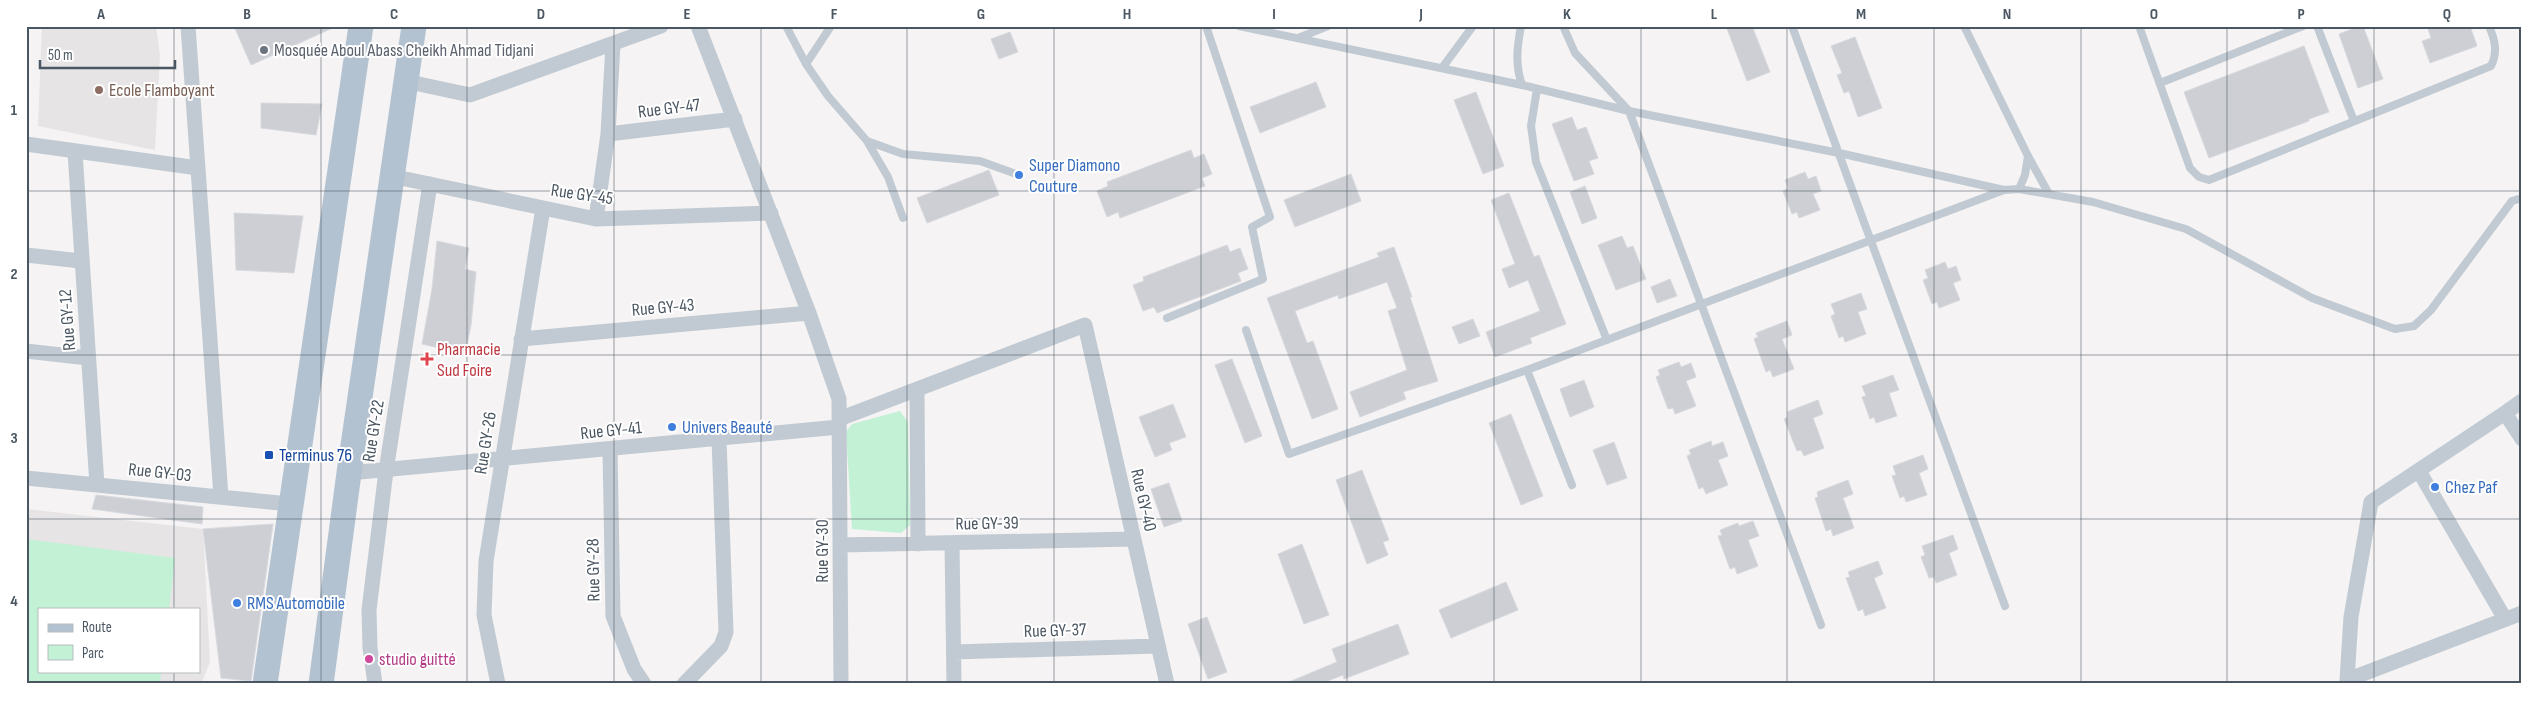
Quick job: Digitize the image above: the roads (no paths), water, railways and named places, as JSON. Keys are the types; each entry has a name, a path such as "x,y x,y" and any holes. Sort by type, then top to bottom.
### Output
{"main road":[{"path":"265,684 361,26"},
{"path":"321,684 390,176 414,26"}],"street":[{"path":"188,26 221,497"},
{"path":"405,81 470,95 661,26"},
{"name":"Rue GY-30","path":"698,26 809,313 839,400 841,684"},
{"path":"596,219 608,134 613,44"},
{"name":"Rue GY-47","path":"608,134 735,119"},
{"path":"26,144 198,168"},
{"name":"Rue GY-12","path":"75,152 97,485"},
{"name":"Rue GY-45","path":"390,176 596,219 771,213"},
{"name":"Rue GY-22","path":"375,684 370,648 369,610 386,471 430,184"},
{"name":"Rue GY-26","path":"498,684 484,615 486,561 543,208"},
{"path":"26,255 81,261"},
{"name":"Rue GY-43","path":"521,339 809,313"},
{"name":"Rue GY-41","path":"349,473 719,438 839,423 917,389 1085,325"},
{"name":"Rue GY-40","path":"1085,325 1167,684"},
{"path":"26,351 88,358"},
{"path":"917,389 918,544"},
{"path":"2522,401 2419,472 2371,502 2351,617 2347,682 2522,613"},
{"path":"2505,413 2522,439"},
{"path":"684,684 721,646 726,632 719,438"},
{"name":"Rue GY-28","path":"610,449 612,616 634,669 644,684"},
{"path":"2419,472 2505,619"},
{"name":"Rue GY-03","path":"26,478 290,504"},
{"name":"Rue GY-39","path":"840,545 1134,539"},
{"path":"952,543 954,684"},
{"name":"Rue GY-37","path":"954,652 1158,646"}],"lane":[{"path":"786,26 806,64 828,96 867,141 888,178 903,218"},
{"path":"806,64 830,26"},
{"path":"1167,318 1263,279 1252,227 1270,217 1206,26"},
{"path":"1239,26 1522,85 1630,111 1839,153 2004,190 2019,189 2093,202 2186,229 2312,298 2395,329 2414,326 2430,310 2512,202 2522,198"},
{"path":"1297,38 1328,26"},
{"path":"1442,68 1473,26"},
{"path":"1521,26 1516,51 1517,72 1522,85"},
{"path":"1563,26 1575,53 1630,111 1700,304 1821,625"},
{"path":"1792,26 2005,606"},
{"path":"1964,26 2028,156 2049,194"},
{"path":"2139,26 2190,168 2198,177 2209,180 2491,66 2496,57 2495,40 2490,26"},
{"path":"2160,83 2303,26"},
{"path":"2317,26 2354,121"},
{"path":"1537,89 1531,126 1536,162 1607,340"},
{"path":"867,141 903,154 980,161 1019,176"},
{"path":"2019,189 2025,175 2028,156"},
{"path":"1246,330 1289,454 1527,370 2004,190"},
{"path":"1527,370 1572,485"}],"place":[{"name":"Mosquée Aboul Abass Cheikh Ahmad Tidjani","path":"264,50"},
{"name":"Ecole Flamboyant","path":"99,90"},
{"name":"Super Diamono Couture","path":"1019,175"},
{"name":"Pharmacie Sud Foire","path":"427,359"},
{"name":"Univers Beauté","path":"672,427"},
{"name":"Terminus 76","path":"269,455"},
{"name":"Chez Paf","path":"2435,487"},
{"name":"RMS Automobile","path":"237,603"},
{"name":"studio guitté","path":"369,659"}]}
